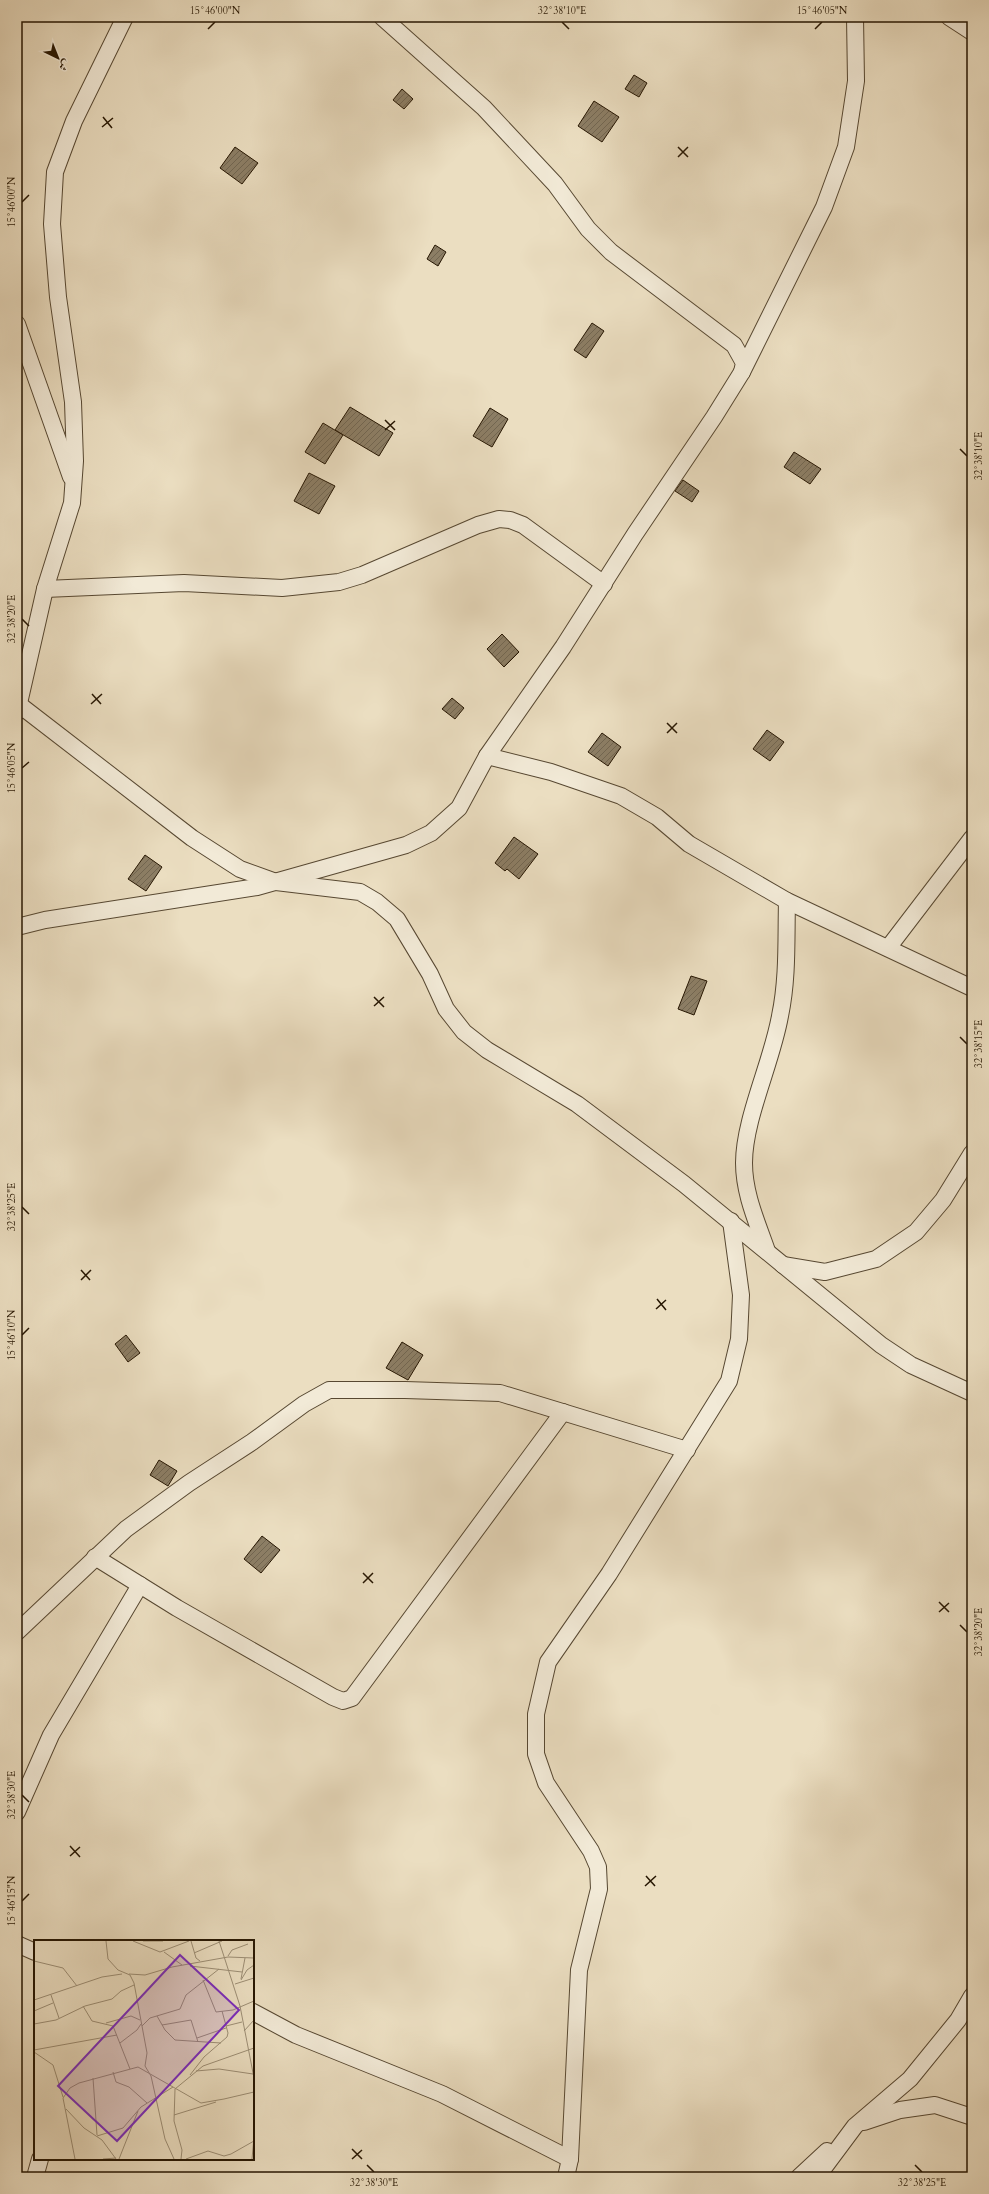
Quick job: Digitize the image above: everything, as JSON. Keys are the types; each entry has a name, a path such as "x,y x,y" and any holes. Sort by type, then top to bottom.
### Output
{"street":[{"path":"125,17 74,122 55,172 52,224 58,297 73,402 75,461 74,485 72,503 45,589 18,706 220,858 240,869 276,882 360,892 377,902 397,919 430,974 446,1009 464,1032 487,1050 577,1104 732,1221 782,1265 881,1345 911,1365 972,1393"},
{"path":"382,17 484,108 555,184 588,229 611,252 734,345 744,362 742,372"},
{"path":"17,927 45,920 257,887 276,882 406,844 431,833 459,808 487,756 604,584 635,534 714,417 742,372 824,207 846,146 856,81 855,17"},
{"path":"949,17 972,32"},
{"path":"17,324 74,485"},
{"path":"45,589 184,583 282,588 339,582 362,575 478,525 499,519 510,520 523,525 604,584"},
{"path":"487,756 551,772 621,796 657,818 689,844 787,901 972,988"},
{"path":"888,948 972,838"},
{"path":"767,1252 748,1197 744,1162 749,1127 774,1046 781,1014 785,986 787,901"},
{"path":"782,1265 825,1272 876,1259 916,1232 943,1200 972,1153"},
{"path":"566,2177 570,2159 579,1970 599,1889 598,1867 591,1851 546,1783 536,1754 536,1714 548,1662 609,1574 729,1381 739,1339 741,1295 732,1221"},
{"path":"17,1632 126,1529 189,1483 252,1442 304,1404 329,1390 405,1390 500,1393 687,1450"},
{"path":"95,1557 228,1638 333,1697 344,1701 352,1698 563,1412"},
{"path":"17,1812 51,1735 140,1585"},
{"path":"17,1944 34,1952"},
{"path":"799,2177 910,2079 958,2020 972,1996"},
{"path":"254,2013 296,2034 442,2094 570,2159"},
{"path":"817,2177 855,2126 900,2110 934,2105 972,2117"},
{"path":"35,2177 40,2160"}],"building":[{"path":"634,75 647,83 639,97 625,89"},
{"path":"402,89 413,99 404,109 393,100"},
{"path":"594,101 619,117 602,142 578,126"},
{"path":"235,147 258,163 242,184 220,168"},
{"path":"435,245 446,252 438,266 427,259"},
{"path":"592,323 604,331 586,358 574,350"},
{"path":"350,407 393,433 379,456 335,430"},
{"path":"490,408 508,419 492,447 473,436"},
{"path":"323,423 343,435 325,464 305,452"},
{"path":"794,452 821,469 810,484 784,467"},
{"path":"309,473 335,486 319,514 294,501"},
{"path":"683,480 699,491 692,502 675,491"},
{"path":"502,634 519,652 504,667 487,649"},
{"path":"452,698 464,708 455,719 442,709"},
{"path":"767,730 784,742 770,761 753,749"},
{"path":"602,733 621,747 608,766 588,752"},
{"path":"514,837 538,854 519,879 507,869 505,871 495,863"},
{"path":"145,855 162,867 146,891 128,879"},
{"path":"691,976 707,981 694,1015 678,1009"},
{"path":"126,1335 140,1353 128,1362 115,1344"},
{"path":"402,1342 423,1355 408,1380 386,1368"},
{"path":"159,1460 177,1471 168,1486 150,1475"},
{"path":"262,1536 280,1550 261,1573 244,1559"}]}
